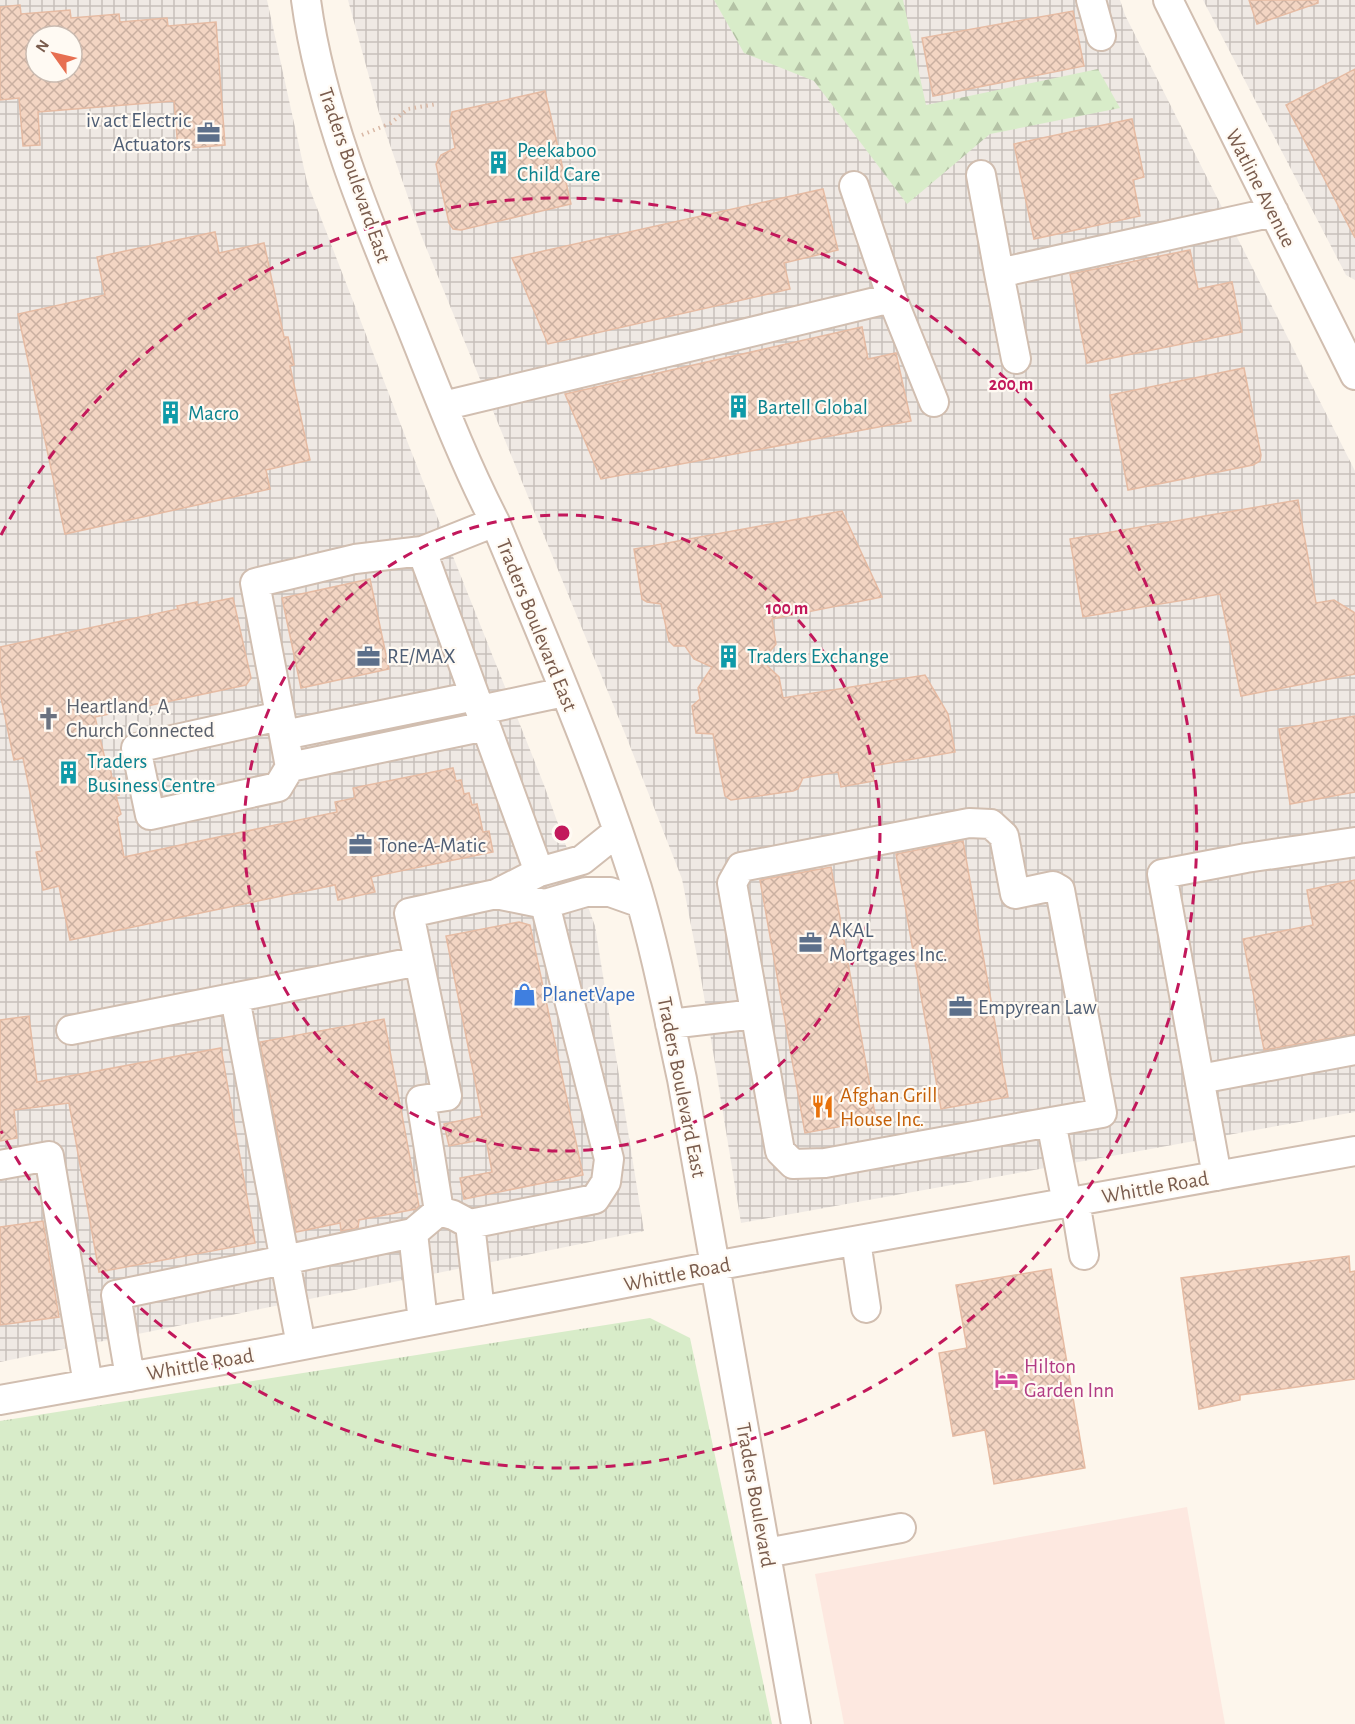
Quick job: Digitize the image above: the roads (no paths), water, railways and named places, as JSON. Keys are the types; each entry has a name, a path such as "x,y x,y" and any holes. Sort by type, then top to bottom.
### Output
{"street":[{"name":"Traders Boulevard East","path":"306,0 321,70 341,142 377,243 590,755 641,903 660,976 682,1079 714,1266"},
{"path":"1091,0 1101,36"},
{"name":"Watline Avenue","path":"1168,0 1274,212 1351,359"},
{"path":"981,175 1016,359"},
{"path":"854,186 892,298 934,402"},
{"path":"999,273 1274,212"},
{"path":"443,406 892,298"},
{"path":"480,711 282,725 136,748 150,815 279,787 290,767 282,725 255,583 355,559 422,550 495,522"},
{"path":"422,550 538,872"},
{"path":"290,767 480,711 564,692"},
{"path":"969,823 991,824 1004,836 1015,894 1053,886 1060,890 1102,1113 1051,1122 825,1162 793,1164 780,1151 732,883 741,867 969,823"},
{"path":"439,1211 421,1100 447,1096 409,913 496,894 538,872 582,860 617,832"},
{"path":"1217,1176 1162,874 1246,858 1355,842"},
{"path":"496,894 545,904 586,892 610,892 641,903"},
{"path":"439,1211 470,1224 595,1199 606,1182 609,1159 545,904"},
{"path":"71,1030 419,961"},
{"path":"235,998 301,1345"},
{"path":"670,1024 755,1014"},
{"path":"1200,1079 1355,1050"},
{"path":"1051,1122 1084,1255"},
{"name":"Whittle Road","path":"0,1400 714,1266 1355,1151"},
{"path":"0,1164 49,1156 88,1384"},
{"path":"130,1377 116,1294 413,1233 439,1211"},
{"path":"470,1224 480,1311"},
{"path":"413,1233 423,1322"},
{"path":"855,1241 866,1308"},
{"name":"Traders Boulevard","path":"714,1266 796,1724"},
{"path":"766,1553 901,1528"}],"place":[{"name":"iv act Electric Actuators","path":"209,132"},
{"name":"Peekaboo Child Care","path":"499,162"},
{"name":"Bartell Global","path":"739,407"},
{"name":"Macro","path":"170,413"},
{"name":"RE/MAX","path":"369,656"},
{"name":"Traders Exchange","path":"729,656"},
{"name":"Heartland, A Church Connected","path":"48,718"},
{"name":"Traders Business Centre","path":"69,773"},
{"name":"Tone-A-Matic","path":"360,845"},
{"name":"AKAL Mortgages Inc.","path":"811,942"},
{"name":"PlanetVape","path":"524,994"},
{"name":"Empyrean Law","path":"960,1007"},
{"name":"Afghan Grill House Inc.","path":"822,1107"},
{"name":"Hilton Garden Inn","path":"1006,1378"}]}
